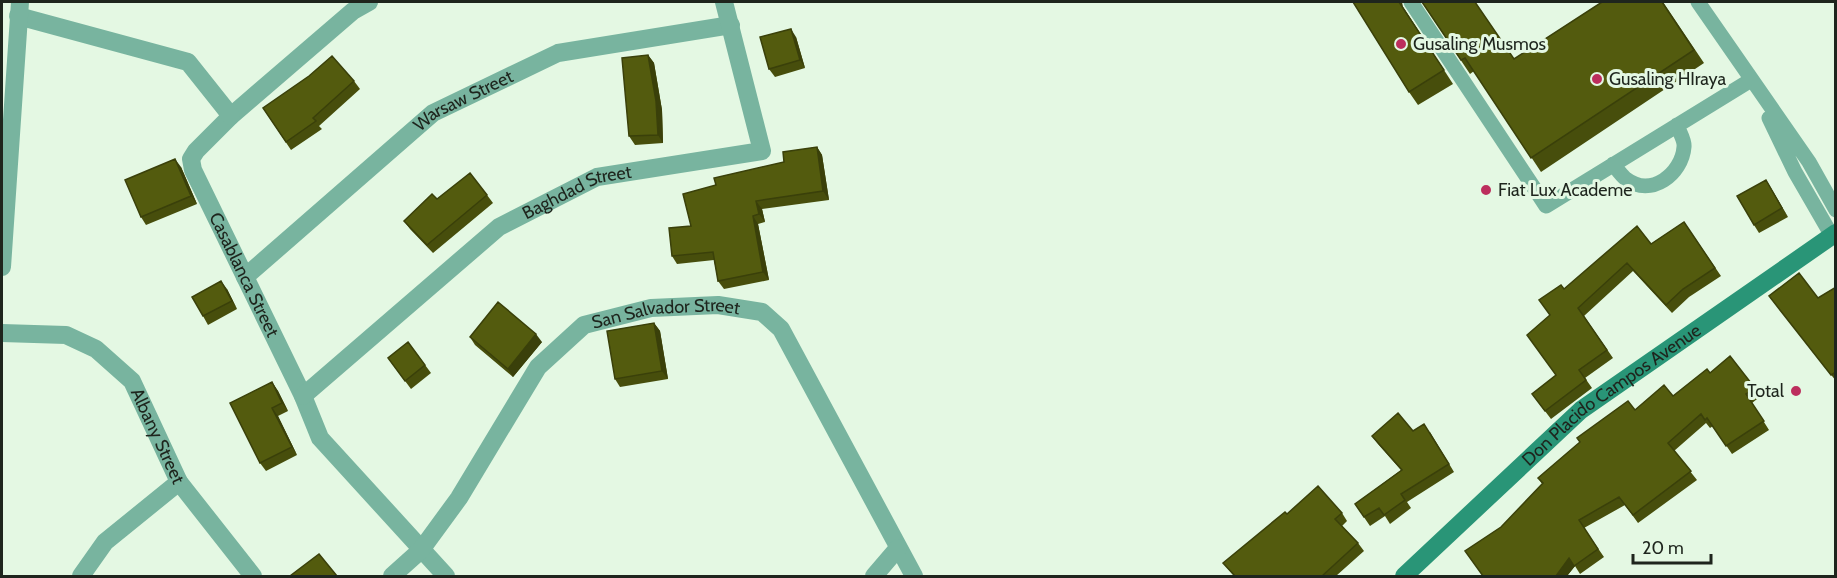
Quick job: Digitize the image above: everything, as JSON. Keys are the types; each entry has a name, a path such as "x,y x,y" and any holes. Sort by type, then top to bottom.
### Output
{"main road":[{"name":"Don Placido Campos Avenue","path":"1404,576 1581,410 1834,234"}],"street":[{"name":"Casablanca Street","path":"369,2 353,11 231,116 195,151 191,159 193,170 303,396 321,438 446,576"},
{"name":"Baghdad Street","path":"303,396 499,227 597,177 762,151 724,2"},
{"path":"2,267 19,9 188,62 231,116"},
{"name":"Warsaw Street","path":"245,277 433,113 558,53 731,25"},
{"name":"San Salvador Street","path":"392,576 421,550 459,498 538,367 584,325 651,308 718,306 762,312 781,329 914,576"},
{"name":"Albany Street","path":"2,333 66,334 96,350 132,381 179,482 252,576"},
{"path":"81,576 105,542 179,482"},
{"path":"874,576 898,548"}],"lane":[{"path":"1411,2 1546,206 1750,80"},
{"path":"1698,2 1809,162 1836,210"},
{"path":"1750,80 1795,172 1834,234"},
{"path":"1613,164 1627,180 1647,185 1667,180 1681,165 1684,144 1677,125"}],"building":[{"name":"Gusaling Musmos","path":"1353,2 1399,2 1444,70 1409,92"},
{"name":"Gusaling HIraya","path":"1422,2 1475,2 1514,59 1602,2 1662,2 1694,50 1531,158 1465,58 1461,60"},
{"path":"791,29 800,60 769,69 760,37"},
{"path":"648,55 656,101 658,135 629,136 622,58"},
{"path":"332,56 354,81 313,118 316,121 286,142 263,108 309,76"},
{"path":"817,147 823,191 756,201 759,214 753,216 763,272 718,281 713,252 672,256 669,228 691,226 683,194 716,185 714,178 784,162 783,152"},
{"path":"175,159 191,196 141,217 125,180"},
{"path":"470,173 487,195 427,245 404,221 432,194 437,199"},
{"path":"1766,180 1782,208 1754,225 1737,196"},
{"path":"1684,222 1715,268 1683,289 1666,305 1627,263 1578,308 1607,350 1579,370 1586,380 1545,411 1532,394 1556,375 1527,335 1550,315 1539,300 1561,285 1564,289 1637,226 1651,244"},
{"path":"1799,273 1818,298 1836,287 1836,372 1831,375 1769,296"},
{"path":"221,281 232,301 203,316 192,297"},
{"path":"498,302 536,334 508,369 470,337"},
{"path":"654,323 662,371 615,379 607,331"},
{"path":"408,342 425,365 405,381 388,358"},
{"path":"1730,356 1755,388 1746,394 1764,421 1726,446 1707,418 1705,420 1701,414 1668,443 1691,471 1633,515 1619,497 1579,520 1598,549 1574,566 1569,558 1556,576 1483,576 1465,551 1501,527 1543,483 1538,478 1580,442 1577,438 1628,401 1635,410 1664,385 1673,396 1707,369 1710,373"},
{"path":"272,382 282,403 272,408 292,447 260,463 230,403"},
{"path":"1398,413 1413,431 1424,424 1449,464 1401,494 1405,500 1384,515 1379,508 1364,517 1355,504 1402,470 1372,436"},
{"path":"1318,486 1342,513 1335,519 1358,543 1322,576 1235,576 1223,563 1285,512 1287,514"},
{"path":"319,554 337,576 290,576"}],"place":[{"name":"Gusaling Musmos","path":"1401,44"},
{"name":"Gusaling HIraya","path":"1597,79"},
{"name":"Fiat Lux Academe","path":"1486,190"},
{"name":"Total","path":"1796,391"}]}
